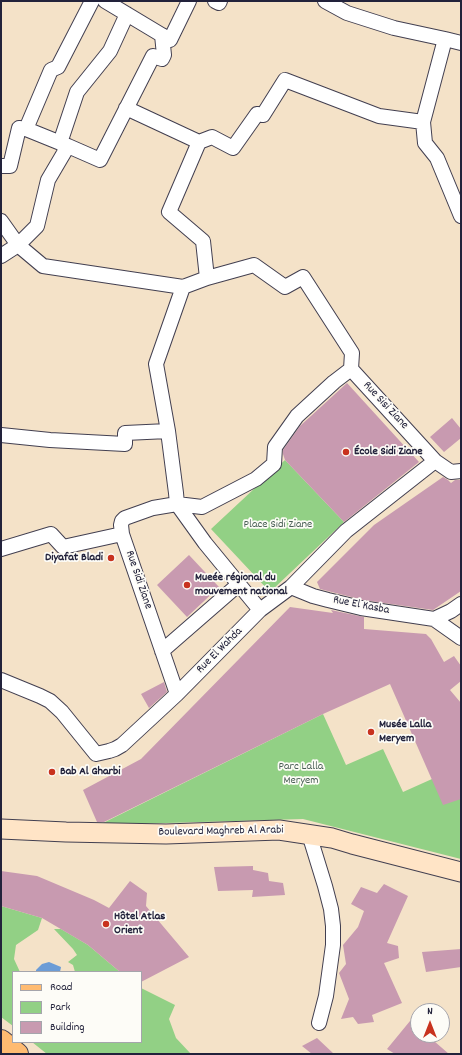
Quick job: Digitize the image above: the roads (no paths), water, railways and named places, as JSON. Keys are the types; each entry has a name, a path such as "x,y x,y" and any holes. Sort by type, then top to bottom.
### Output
{"main road":[{"name":"Boulevard Maghreb Al Arabi","path":"1,829 166,834 279,830 332,838 461,872"},
{"path":"1,1041 17,1054"}],"street":[{"path":"26,129 51,70 58,66 92,1"},
{"path":"106,1 170,40 189,1"},
{"path":"215,1 220,1"},
{"path":"325,1 347,13 394,28 445,38 461,43"},
{"path":"1,256 18,245 37,226 48,180 64,145 77,92 110,51 127,14"},
{"path":"1,166 10,166 19,128 26,129 100,160 153,56 162,59 164,55 162,35"},
{"path":"445,38 424,122 425,143 437,158 461,216"},
{"path":"207,278 203,241 169,212 199,142 212,137 233,148 257,114 263,115 285,80 379,116 424,122"},
{"path":"126,108 199,142"},
{"path":"1,221 18,245 43,266 183,287 207,278 254,266 285,287 303,277 352,353 351,369 334,382 297,416 275,446 274,464 256,479 202,507 177,504 153,508 125,518 121,525 122,534 63,547 51,534 1,549"},
{"path":"183,287 156,364 168,431 177,504 205,543 260,610"},
{"name":"Rue Sisi Ziane","path":"351,369 435,461 451,472 461,471"},
{"path":"1,435 50,440 125,444 125,433 168,431"},
{"name":"Rue El Wahda","path":"1,680 50,701 62,712 96,754 109,751 122,745 177,694 260,610 290,587 346,531 435,461"},
{"name":"Rue Sidi Ziane","path":"122,534 177,694"},
{"path":"162,651 239,584"},
{"name":"Rue El Kasba","path":"290,587 313,596 361,608 434,619"},
{"path":"461,604 451,611 434,619 461,638"},
{"path":"308,834 325,886 331,909 333,926 333,945 326,996 319,1023"}],"water":[{"path":"49,962 61,967 60,971 36,971 42,964"}],"place":[{"name":"École Sidi Ziane","path":"346,452"},
{"name":"Diyafat Bladi","path":"111,558"},
{"name":"Mueée régional du mouvement national","path":"187,585"},
{"name":"Musée Lalla Meryem","path":"371,732"},
{"name":"Bab Al Gharbi","path":"52,772"},
{"name":"Hôtel Atlas Orient","path":"106,924"}],"park label":[{"name":"Place Sidi Ziane","path":"278,525"},
{"name":"Parc Lalla Meryem","path":"301,774"}]}
